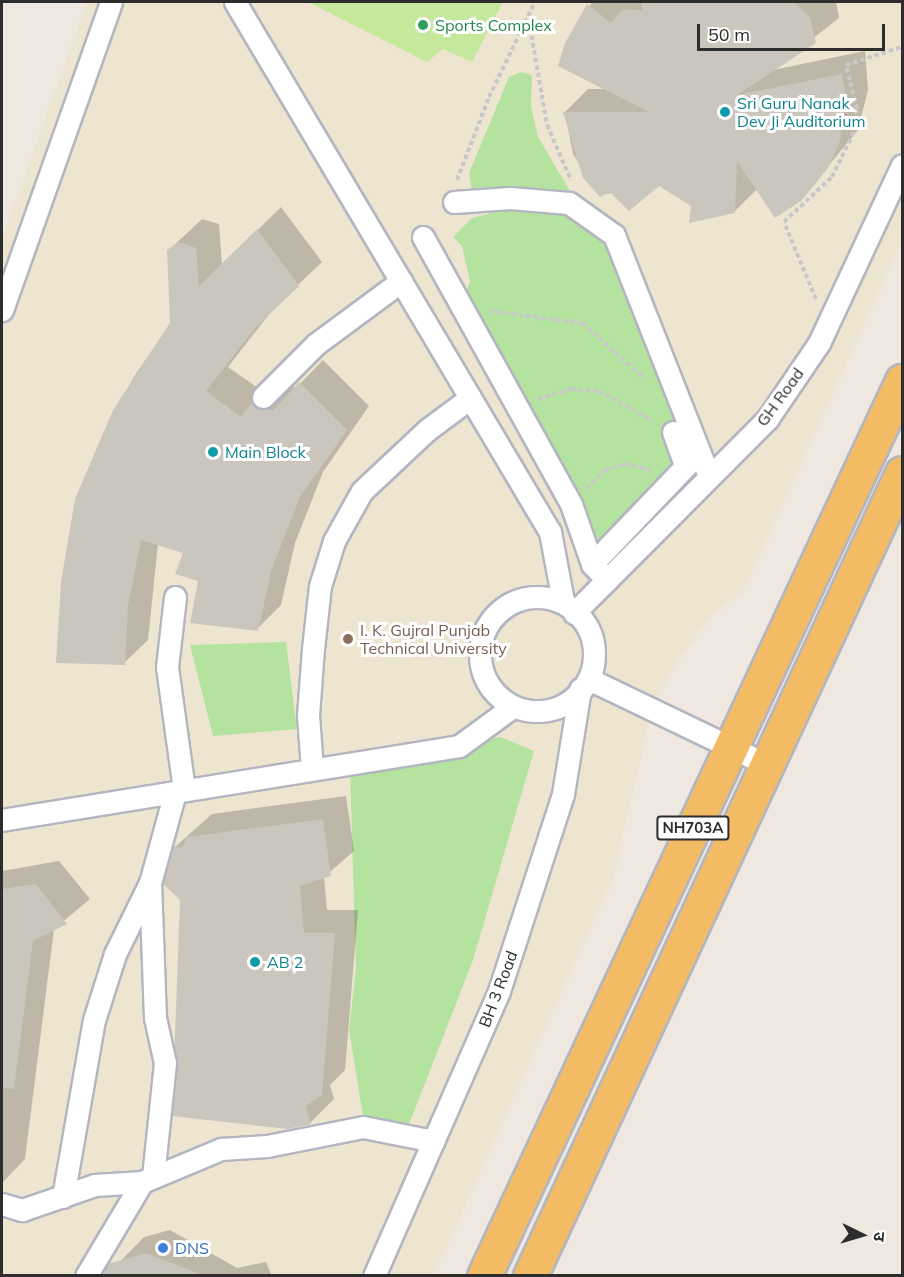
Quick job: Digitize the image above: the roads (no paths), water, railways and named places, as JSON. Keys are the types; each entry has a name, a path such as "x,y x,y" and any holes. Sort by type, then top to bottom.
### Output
{"highway":[{"name":"NH703A","path":"484,1275 903,381"},
{"name":"NH703A","path":"530,1275 903,473"}],"street":[{"path":"2,310 111,2"},
{"path":"2,820 459,746 511,708 557,711 585,685 593,634 568,607 550,532 235,2"},
{"name":"GH Road","path":"568,607 607,580 768,418 828,324 903,165"},
{"path":"454,202 540,200 569,202 615,235 637,283 692,459"},
{"path":"423,237 516,410 571,504 591,564 607,580"},
{"path":"263,397 316,344 401,281"},
{"path":"312,770 308,715 320,586 334,541 362,491 427,430 471,398"},
{"path":"667,430 709,476"},
{"path":"591,564 692,459"},
{"path":"63,1197 94,1020 115,954 150,883 179,791 167,667 174,597"},
{"path":"511,708 481,674 483,628 517,598 568,607"},
{"path":"585,685 768,765"},
{"name":"BH 3 Road","path":"374,1275 434,1141 518,937 563,794 585,685"},
{"path":"86,1275 147,1179 165,1063 155,1018 150,883"},
{"path":"2,1204 22,1210 95,1185 147,1179 221,1149 267,1146 363,1127 434,1141"}],"place":[{"name":"Sports Complex","path":"423,25"},
{"name":"Sri Guru Nanak Dev Ji Auditorium","path":"725,112"},
{"name":"Main Block","path":"213,452"},
{"name":"I. K. Gujral Punjab Technical University","path":"348,639"},
{"name":"AB 2","path":"255,962"},
{"name":"DNS","path":"163,1248"}]}
